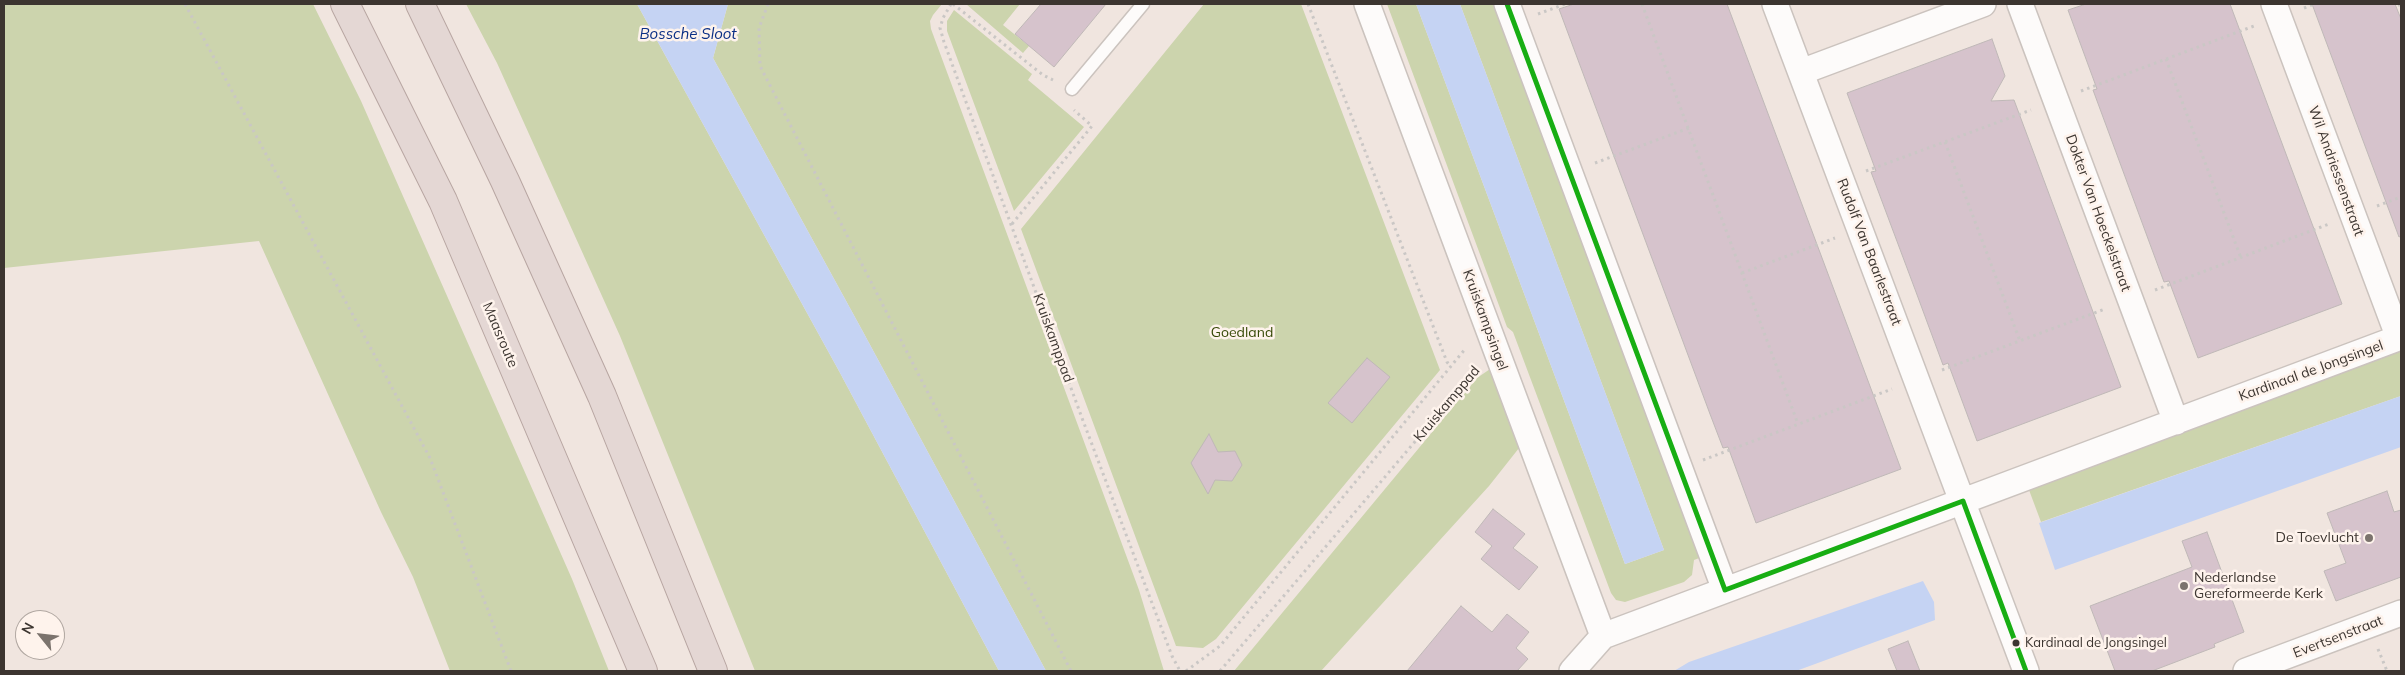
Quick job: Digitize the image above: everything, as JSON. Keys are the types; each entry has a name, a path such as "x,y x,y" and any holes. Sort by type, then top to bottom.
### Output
{"highway":[{"name":"Maasroute","path":"345,4 443,201 643,671"},
{"path":"420,4 506,180 602,396 712,671"}],"street":[{"name":"Kruiskampsingel","path":"1367,4 1488,348 1603,636"},
{"path":"1507,4 1725,590"},
{"name":"Rudolf Van Baarlestraat","path":"1775,4 2026,671"},
{"path":"1801,72 1983,4"},
{"name":"Dokter Van Hoeckelstraat","path":"2020,4 2176,422"},
{"name":"Wil Andriessenstraat","path":"2274,4 2400,338"},
{"name":"Kardinaal de Jongsingel","path":"1603,636 2400,338"},
{"name":"Evertsenstraat","path":"2246,671 2401,613"},
{"path":"1572,671 1603,636"}],"lane":[{"path":"1072,89 1142,4"}],"path":[{"path":"185,4 430,458 511,671"},
{"path":"768,4 759,28 760,66 1071,671"},
{"path":"952,4 1043,75 1072,89 1062,101 1092,126 1011,225"},
{"name":"Kruiskamppad","path":"952,4 943,18 940,28 981,147 1172,656 1180,671"},
{"path":"1308,4 1450,367"},
{"path":"1642,4 1798,424"},
{"path":"2399,4 2401,10"},
{"path":"2166,59 2241,258"},
{"path":"1570,172 1689,128"},
{"path":"1945,142 2020,340"},
{"path":"1680,469 2401,197"},
{"path":"1742,273 1860,229"},
{"path":"1186,671 1220,646 1467,347 1488,348"},
{"name":"Kruiskamppad","path":"1220,671 1488,348"}],"green space":[{"path":"4,4 313,4 361,101 572,579 609,671 450,671 413,577 381,512 259,241 4,268"},
{"path":"466,4 637,4 839,371 999,671 755,671 620,336 497,63"},
{"path":"728,4 942,4 930,21 931,29 1139,590 1164,671 1046,671 713,58"},
{"path":"966,4 1020,4 1003,25 1029,46 1023,53"},
{"name":"Goedland","path":"1204,4 1301,4 1440,370 1216,639 1203,648 1176,646 1021,229"},
{"path":"1387,4 1416,4 1625,564 1664,550 1460,4 1495,4 1702,557 1694,560 1692,575 1684,582 1625,602 1616,600 1611,593 1513,332 1507,327"},
{"path":"954,10 1032,74 1028,80 1084,127 1014,211 947,31 947,21"},
{"path":"2401,351 2401,396 2041,522 2029,490"},
{"path":"1493,367 1523,443 1489,486 1321,671 1234,671 1477,378"}],"water":[{"name":"Bossche Sloot","path":"637,4 728,4 713,58 1046,671 999,671 839,371"},
{"path":"1416,4 1460,4 1664,550 1625,564"},
{"path":"2401,396 2401,447 2055,570 2039,523"},
{"path":"1923,581 1934,602 1935,620 1796,671 1674,671 1689,662"}],"building":[{"path":"1041,4 1106,4 1054,67 1015,34"},
{"path":"1574,4 1727,4 1901,469 1756,523 1728,447 1723,448 1559,9"},
{"path":"2086,4 2230,4 2342,304 2198,358 2169,281 2164,282 2093,90 2097,89 2068,10"},
{"path":"2312,4 2395,4 2401,19 2401,236 2399,237"},
{"path":"1992,39 2005,76 1991,101 2014,100 2121,387 1977,441 1948,363 1943,365 1871,172 1876,171 1847,93"},
{"path":"1367,358 1390,377 1352,423 1328,403"},
{"path":"1209,434 1218,452 1235,451 1242,465 1232,481 1215,480 1208,494 1191,463"},
{"name":"De Toevlucht","path":"2387,491 2394,512 2401,510 2401,577 2336,601 2324,571 2346,563 2327,513"},
{"path":"1493,509 1525,534 1513,548 1538,567 1519,590 1481,559 1492,546 1475,532"},
{"name":"Nederlandse Gereformeerde Kerk","path":"2207,532 2244,632 2214,644 2215,647 2152,671 2115,671 2090,606 2192,567 2182,541"},
{"path":"1461,606 1492,632 1507,614 1529,632 1516,648 1528,659 1517,671 1407,671"},
{"path":"1908,641 1920,671 1897,671 1888,649"}],"transit line":[{"path":"1507,4 1725,590"},
{"path":"1963,501 2026,671"},
{"path":"1725,590 1963,501"}],"place":[{"name":"De Toevlucht","path":"2369,538"},
{"name":"Nederlandse Gereformeerde Kerk","path":"2184,586"},
{"name":"Kardinaal de Jongsingel","path":"2016,643"}]}
